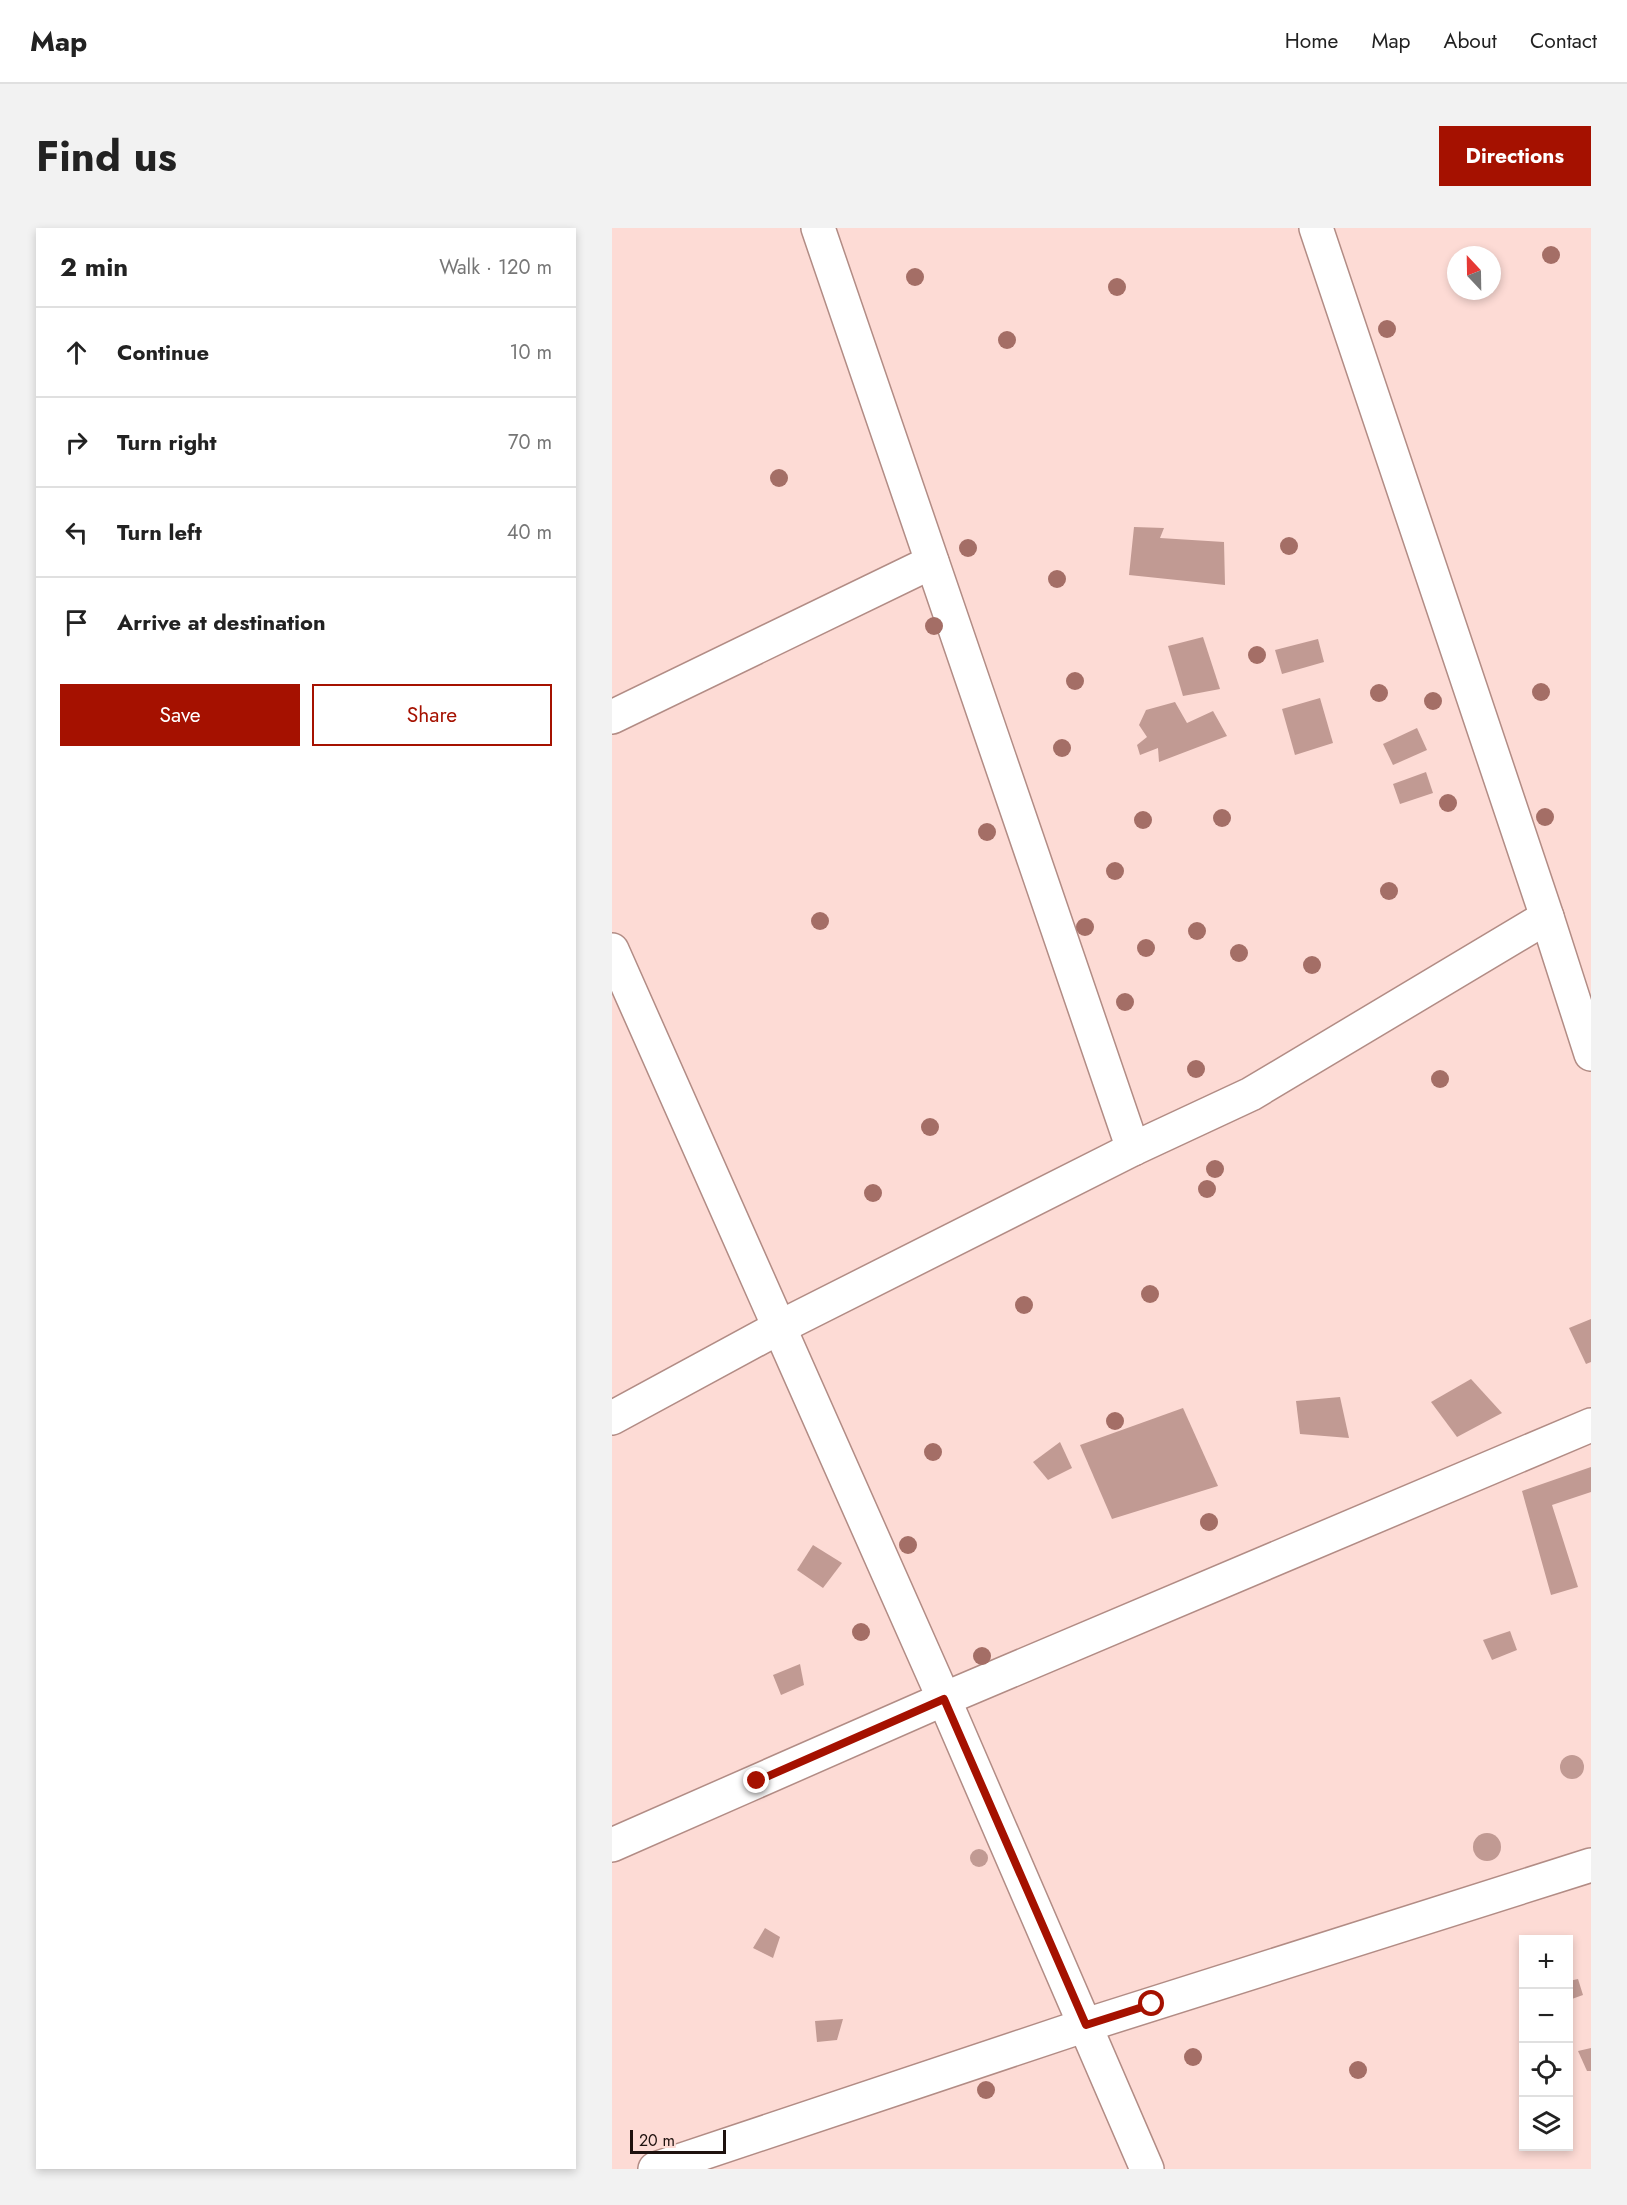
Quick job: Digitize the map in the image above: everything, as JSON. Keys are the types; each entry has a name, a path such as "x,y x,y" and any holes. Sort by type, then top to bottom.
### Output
{"street":[{"path":"818,228 1133,1149"},
{"path":"1316,228 1591,1054"},
{"path":"612,717 932,562"},
{"path":"612,1418 778,1328 1133,1149 1251,1094 1547,917"},
{"path":"612,950 944,1699 1147,2169"},
{"path":"612,1845 944,1699 1591,1425"},
{"path":"655,2169 1086,2025 1591,1865"}],"building":[{"path":"1134,527 1164,528 1160,538 1224,542 1225,585 1129,575"},
{"path":"1203,637 1220,689 1183,696 1168,646"},
{"path":"1318,639 1324,662 1282,674 1275,650"},
{"path":"1320,698 1333,743 1295,755 1282,709"},
{"path":"1175,702 1187,723 1213,711 1227,736 1159,762 1158,748 1140,755 1137,745 1147,737 1139,725 1146,710"},
{"path":"1417,728 1427,750 1393,765 1383,744"},
{"path":"1426,772 1433,793 1400,804 1393,784"},
{"path":"1591,1319 1591,1362 1586,1364 1569,1328"},
{"path":"1471,1379 1502,1413 1457,1437 1431,1402"},
{"path":"1340,1397 1349,1438 1300,1434 1296,1401"},
{"path":"1183,1408 1218,1486 1112,1519 1080,1445"},
{"path":"1060,1442 1072,1468 1048,1480 1033,1462"},
{"path":"1591,1467 1591,1492 1552,1505 1578,1587 1551,1595 1522,1491"},
{"path":"813,1545 842,1563 823,1588 797,1570"},
{"path":"1510,1631 1517,1650 1492,1660 1483,1640"},
{"path":"800,1664 804,1685 781,1695 773,1675"},
{"path":"1572,1755 1577,1756 1583,1762 1583,1772 1577,1778 1572,1779 1567,1778 1561,1772 1560,1767 1561,1762 1567,1756"},
{"path":"1487,1833 1497,1837 1501,1847 1497,1857 1487,1861 1477,1857 1473,1847 1477,1837"},
{"path":"975,1849 983,1849 988,1854 986,1865 975,1867 970,1862 970,1854"},
{"path":"765,1928 780,1937 773,1958 753,1948"},
{"path":"1578,1979 1583,1995 1573,1999 1573,1989 1573,1980"},
{"path":"843,2019 837,2040 817,2042 815,2021"},
{"path":"1591,2048 1591,2071 1587,2071 1578,2051"}],"route":[{"path":"757,1781 944,1699 1086,2025 1152,2004"}]}
